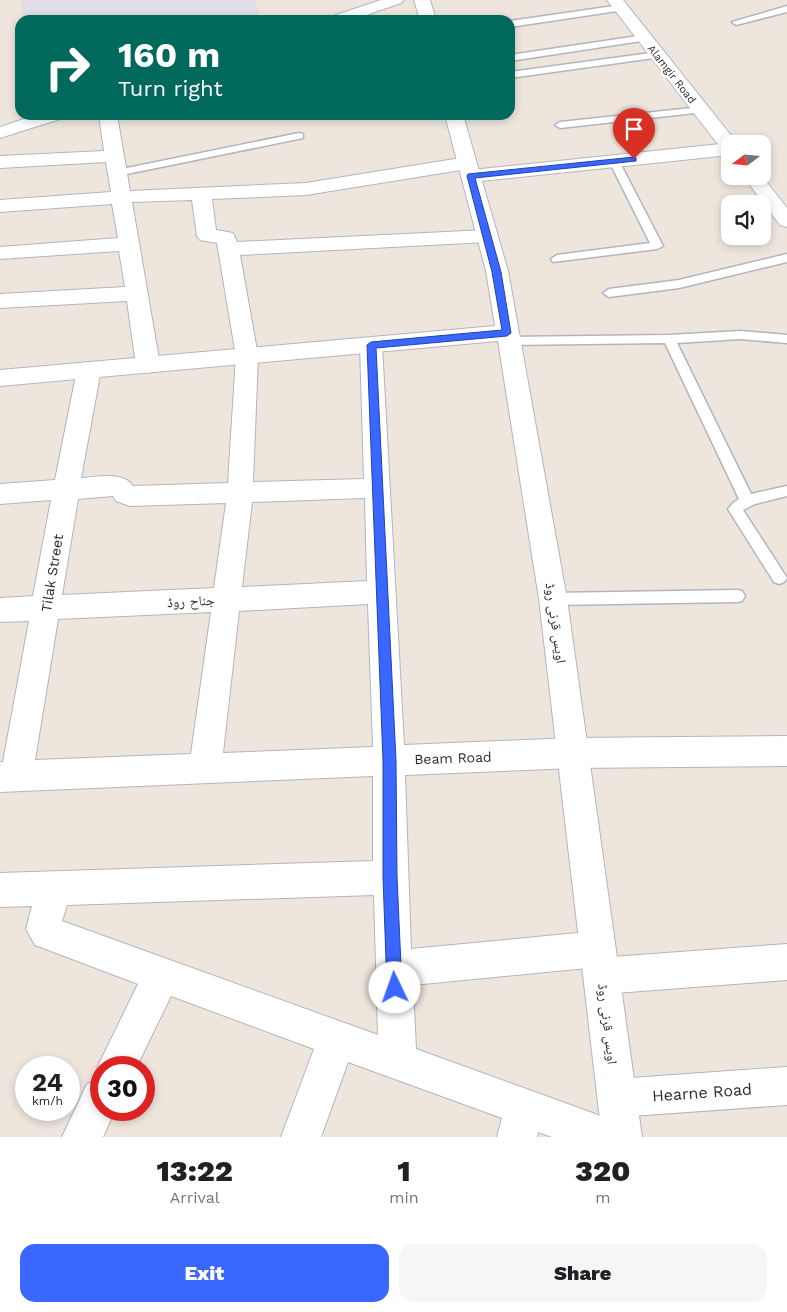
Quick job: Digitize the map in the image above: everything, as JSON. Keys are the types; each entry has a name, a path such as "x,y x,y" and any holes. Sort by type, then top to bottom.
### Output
{"street":[{"path":"351,15 396,0"},
{"path":"422,0 426,15"},
{"name":"Alamgir Road","path":"618,4 721,136"},
{"path":"0,133 39,120"},
{"path":"109,120 148,365"},
{"name":"اویس قرنی روڈ","path":"455,120 497,272 553,599 622,1137"},
{"path":"0,206 121,197 306,189 469,169 614,161 721,149"},
{"path":"0,162 116,164"},
{"path":"759,185 787,221"},
{"path":"201,194 207,236 226,237 247,356 240,492 205,768"},
{"path":"228,249 487,236"},
{"path":"0,253 129,244"},
{"path":"0,301 136,293"},
{"path":"0,378 371,345 508,337"},
{"path":"371,345 389,761 390,877 398,1062"},
{"name":"Tilak Street","path":"8,776 46,608 64,491 89,370"},
{"path":"0,494 116,486 130,496 378,488"},
{"name":"جناح روڈ","path":"0,610 382,592"},
{"name":"Beam Road","path":"8,776 574,753 787,751"},
{"path":"0,890 390,877"},
{"path":"55,888 44,923 44,929 47,933 398,1062 521,1122 606,1137"},
{"path":"394,969 600,962 787,962"},
{"path":"122,1056 162,976"},
{"path":"301,1137 337,1039"},
{"name":"Hearne Road","path":"617,1098 787,1086"},
{"path":"82,1137 90,1121"}],"lane":[{"path":"515,23 618,4"},
{"path":"736,22 787,9"},
{"path":"515,57 645,38"},
{"path":"515,74 658,55"},
{"path":"560,124 701,110"},
{"path":"116,164 299,136"},
{"path":"557,260 657,246 614,161"},
{"path":"609,293 679,284 787,258"},
{"path":"508,337 669,339 740,335 787,339"},
{"path":"669,339 748,502"},
{"path":"779,578 736,513 736,506 787,490"},
{"path":"553,599 737,596"}],"shaded area":[{"path":"21,0 254,0 260,15 22,15"}],"route":[{"path":"395,988 390,877 389,761 371,345 507,333 497,272 471,176 634,159"}]}
